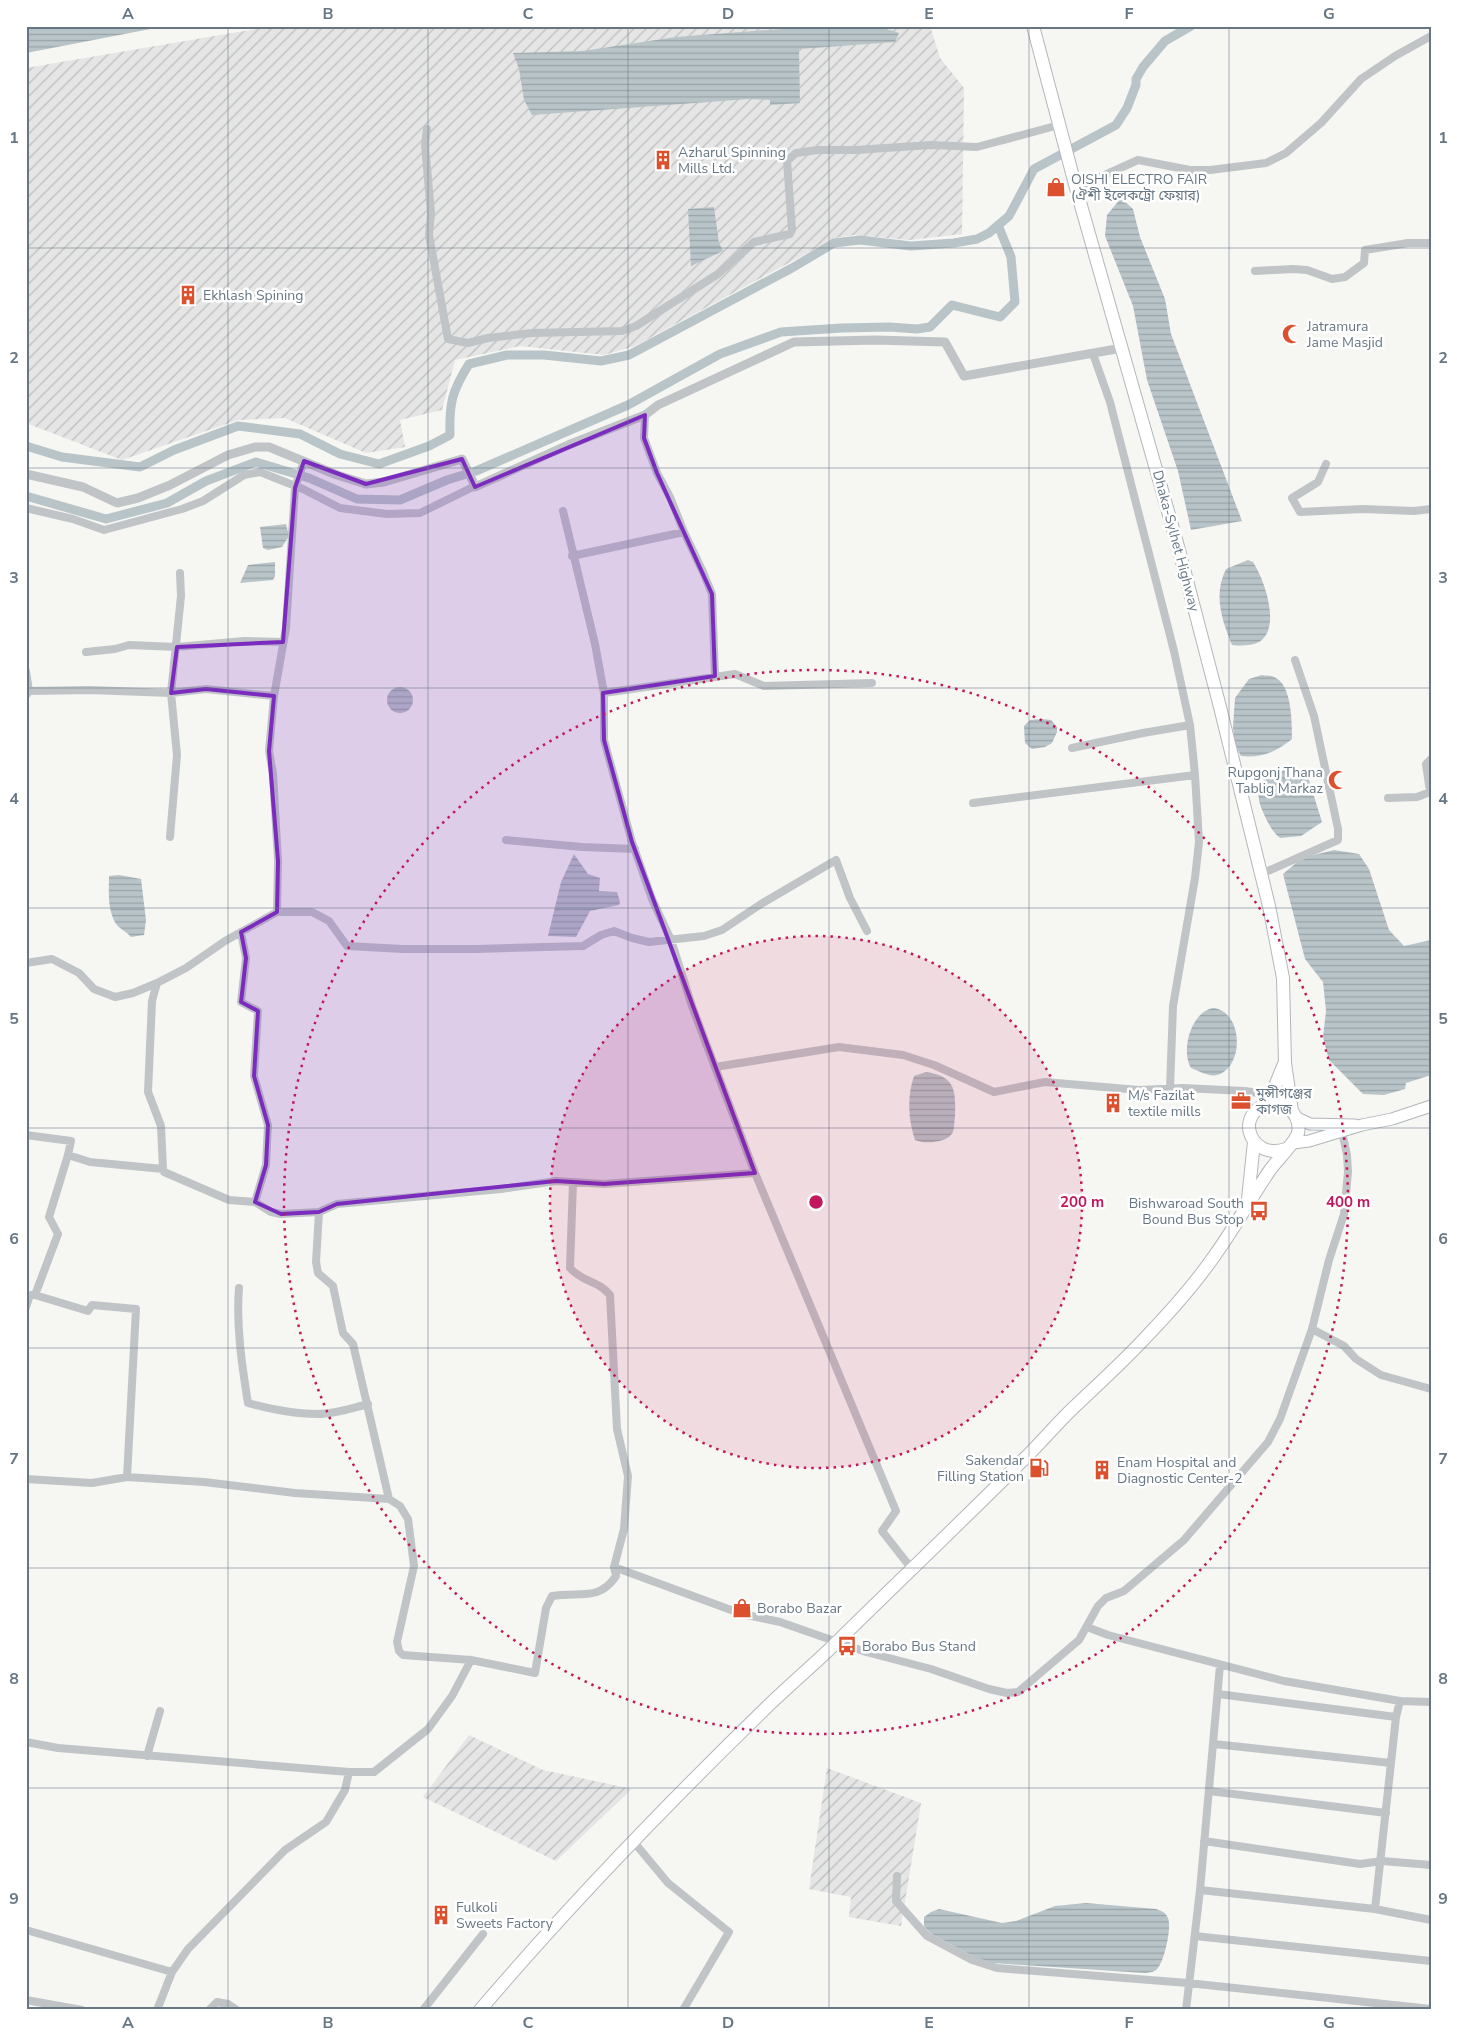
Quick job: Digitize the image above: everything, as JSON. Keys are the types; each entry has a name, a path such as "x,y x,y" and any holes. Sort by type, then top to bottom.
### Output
{"highway":[{"name":"Dhaka-Sylhet Highway","path":"1033,26 1070,169 1122,348 1216,688 1261,874 1283,978 1285,1063 1294,1114"},
{"name":"Dhaka-Sylhet Highway","path":"1268,1103 1285,1063"},
{"path":"480,2010 590,1885 633,1841 772,1702 838,1642 911,1568 1019,1464 1178,1304 1216,1254 1248,1204 1297,1135 1298,1127 1294,1114 1281,1104 1268,1103 1254,1112 1250,1120 1249,1128 1254,1142 1248,1204"},
{"path":"1254,1142 1262,1149 1270,1152 1278,1152 1290,1146"}],"main road":[{"path":"1290,1146 1341,1128 1392,1119 1431,1106"},
{"path":"1294,1114 1310,1124 1341,1128"}],"street":[{"path":"1076,188 1138,160 1190,170 1210,170 1266,163 1286,153 1321,123 1361,79 1395,56 1431,36"},
{"path":"427,129 426,145 431,213 429,235 448,339 468,344 488,338 532,333 622,331 636,326 718,274 754,242 790,234 792,230 787,161 796,153 818,150 856,150 931,145 977,147 1060,128"},
{"path":"1255,271 1293,269 1308,270 1332,279 1345,277 1364,263 1365,250 1408,243 1431,243"},
{"path":"26,508 104,530 182,509 203,501 244,475 260,472 303,489 340,508 387,514 420,513 475,486 568,445 645,415 658,405 794,342 875,340 945,342 964,376 1122,348"},
{"path":"1093,354 1110,402 1174,651 1190,725 1199,842 1195,878 1172,1006 1170,1089"},
{"path":"645,415 644,438 657,473 670,497 712,594 715,676"},
{"path":"26,474 83,486 117,503 138,498 170,485 228,455 255,447 270,447 337,475 366,484 384,482 462,459 475,486"},
{"path":"277,912 278,861 273,774 269,751 290,572 295,486 304,461"},
{"path":"1326,464 1318,482 1292,498 1300,512 1363,509 1414,511 1431,509"},
{"path":"563,511 572,556 595,644 604,693 604,740 635,849 652,900 671,940 692,1006 755,1173 896,1511 882,1531 911,1568"},
{"path":"572,556 684,532"},
{"path":"170,837 177,755 171,693 181,596 180,573"},
{"path":"86,652 115,649 129,645 177,647 244,641 283,642"},
{"path":"1261,874 1338,840 1338,829 1314,716 1295,660"},
{"path":"26,672 27,693 89,690 171,693 206,689 274,696"},
{"path":"604,693 735,674 764,686 872,683"},
{"path":"1072,748 1143,732 1190,725"},
{"path":"1388,798 1417,797 1430,792 1426,764 1431,759"},
{"path":"974,803 1195,775"},
{"path":"506,840 582,847 635,849"},
{"path":"26,963 52,959 80,973 94,989 115,998 157,983 186,968 225,941 277,912 312,912 329,922 347,946 457,949 583,946 614,931 649,942 704,936 722,930 761,904 836,860 850,898 867,931"},
{"path":"241,932 246,958 241,1002 258,1011 254,1076 268,1124 266,1165 255,1202"},
{"path":"157,983 152,1001 148,1092 161,1126 163,1169 164,1172 229,1200 255,1202 271,1212 281,1214 319,1212 337,1204 556,1182 604,1184 755,1173"},
{"path":"715,1068 839,1047 903,1055 934,1065 994,1092 1045,1082 1139,1090 1170,1089 1258,1093 1268,1103"},
{"path":"614,1567 742,1614 780,1622 838,1642 1007,1693 1018,1692 1045,1671 1079,1640 1098,1606 1106,1598 1124,1591 1184,1540 1268,1442 1280,1420 1312,1329 1329,1260 1344,1214 1348,1172 1347,1155 1341,1128"},
{"path":"26,1135 71,1141 49,1217 58,1234 35,1296"},
{"path":"68,1155 90,1162 163,1169"},
{"path":"26,1479 92,1483 127,1477 204,1482 296,1493 389,1499 400,1506 408,1519 414,1566 397,1642 399,1651 403,1654 471,1660 535,1673 546,1608 552,1596 594,1594 609,1587 616,1576 614,1567 624,1528 628,1476 617,1429 610,1295 603,1286 578,1276 570,1268 573,1182"},
{"path":"319,1212 316,1262 318,1273 332,1286 342,1333 354,1344 389,1499"},
{"path":"239,1288 243,1375 248,1402 259,1406 318,1414 342,1411 368,1404"},
{"path":"26,1307 30,1296 35,1296 88,1311 92,1305 136,1309 127,1477"},
{"path":"1312,1329 1344,1346 1356,1359 1381,1375 1431,1389"},
{"path":"1087,1627 1108,1636 1284,1681 1400,1701 1431,1702"},
{"path":"26,1742 58,1748 147,1756 349,1772 374,1772 428,1729 452,1696 471,1660"},
{"path":"1186,2010 1200,1890 1220,1665"},
{"path":"1218,1694 1396,1717"},
{"path":"1375,1909 1382,1861 1396,1717 1400,1701"},
{"path":"147,1756 160,1711"},
{"path":"1214,1744 1391,1763"},
{"path":"157,2010 172,1972 188,1949 285,1850 326,1822 344,1790 349,1772"},
{"path":"1209,1791 1386,1813"},
{"path":"633,1841 668,1883 729,1932 683,2010"},
{"path":"1204,1841 1360,1864 1382,1861 1431,1865"},
{"path":"897,1876 896,1901 927,1936 972,1960 997,1968 1188,1983 1431,2009"},
{"path":"1200,1890 1375,1909 1431,1920"},
{"path":"26,1930 172,1972"},
{"path":"422,2010 483,1934"},
{"path":"1195,1936 1431,1961"},
{"path":"31,2010 29,2000 82,2010"},
{"path":"210,2010 217,2002 228,2004 237,2010"}],"highlighted area":[{"path":"645,415 644,438 657,473 712,594 715,676 603,693 604,740 632,842 755,1173 604,1184 556,1181 337,1204 319,1212 281,1214 255,1202 266,1165 268,1125 254,1076 258,1011 241,1002 246,958 241,932 277,912 278,861 269,751 274,696 206,689 171,693 177,647 283,642 295,488 304,461 366,484 462,459 475,487"}],"shaded area":[{"path":"26,26 166,26 26,53"},
{"path":"273,26 930,26 940,58 964,88 962,234 910,240 854,235 835,238 635,346 604,355 520,346 455,360 442,410 400,420 405,447 366,453 285,418 238,420 122,460 26,423 26,68"},
{"path":"822,26 877,26 899,33 895,42 799,49 800,103 770,105 770,100 749,99 532,115 524,100 519,69 513,53 583,51 676,37"},
{"path":"1121,198 1133,209 1140,237 1165,299 1171,334 1242,521 1191,530 1178,471 1147,380 1133,306 1105,236 1107,215"},
{"path":"714,207 719,243 723,251 691,266 688,209"},
{"path":"286,524 289,536 282,547 268,550 263,548 260,527"},
{"path":"1248,560 1253,562 1266,591 1269,603 1269,626 1266,635 1259,642 1246,645 1232,645 1222,617 1220,588 1226,569"},
{"path":"275,562 275,576 273,580 240,583 248,565"},
{"path":"1262,675 1274,677 1280,681 1288,695 1292,739 1262,755 1241,756 1235,745 1233,727 1235,698 1249,679"},
{"path":"400,687 409,691 413,700 409,709 400,713 391,709 387,700 391,691"},
{"path":"1030,720 1051,720 1057,727 1057,732 1052,743 1045,747 1032,749 1025,743 1024,726"},
{"path":"1301,768 1308,777 1322,822 1301,836 1280,838 1272,829 1259,801 1261,784 1273,774"},
{"path":"1334,850 1359,854 1369,869 1389,930 1404,946 1431,940 1431,1075 1406,1083 1405,1089 1384,1095 1363,1094 1329,1060 1323,1037 1326,1011 1323,982 1305,959 1283,874 1302,858"},
{"path":"574,854 588,874 600,878 599,891 617,892 620,902 619,905 590,911 576,937 548,936 561,882"},
{"path":"119,875 141,879 146,920 144,935 131,937 116,924 113,918 109,900 109,876"},
{"path":"1214,1008 1224,1012 1231,1020 1237,1041 1236,1052 1226,1070 1217,1075 1211,1075 1191,1068 1187,1051 1190,1032 1194,1023 1206,1010"},
{"path":"926,1072 936,1074 948,1081 952,1086 955,1099 954,1129 948,1138 934,1142 915,1140 910,1116 909,1100 914,1076"},
{"path":"469,1735 543,1770 632,1789 556,1861 423,1797"},
{"path":"827,1768 921,1803 901,1926 849,1917 851,1897 809,1889"},
{"path":"1086,1903 1162,1911 1168,1918 1169,1929 1162,1961 1156,1970 1143,1973 992,1963 980,1960 930,1933 924,1926 924,1917 939,1909 1002,1923 1016,1921 1055,1906"}],"waterway":[{"path":"26,446 62,457 140,467 174,450 238,426 300,434 340,454 379,464 429,446 450,435 450,414 455,390 469,364 507,355 544,355 601,361 629,355 792,268 834,243 860,240 911,246 954,243 977,239 989,233 1009,216 1034,169 1116,125 1127,108 1136,85 1136,79 1143,67 1165,41 1191,26"},
{"path":"26,496 106,519 167,503 206,481 256,462 309,478 357,499 400,500 447,480 476,471 628,405 720,354 781,332 842,328 889,327 917,329 930,327 952,305 1000,317 1015,302 1011,257 998,225"}],"place":[{"name":"Azharul Spinning Mills Ltd.","path":"663,160"},
{"name":"OISHI ELECTRO FAIR (ঐশী ইলেকট্রো ফেয়ার)","path":"1056,187"},
{"name":"Ekhlash Spining","path":"188,295"},
{"name":"Jatramura Jame Masjid","path":"1292,334"},
{"name":"Rupgonj Thana Tablig Markaz","path":"1338,780"},
{"name":"মুন্সীগঞ্জের কাগজ","path":"1241,1101"},
{"name":"M/s Fazilat textile mills","path":"1113,1103"},
{"name":"Bishwaroad South Bound Bus Stop","path":"1259,1211"},
{"name":"Sakendar Filling Station","path":"1039,1468"},
{"name":"Enam Hospital and Diagnostic Center-2","path":"1102,1470"},
{"name":"Borabo Bazar","path":"742,1608"},
{"name":"Borabo Bus Stand","path":"847,1646"},
{"name":"Fulkoli Sweets Factory","path":"441,1915"}]}
